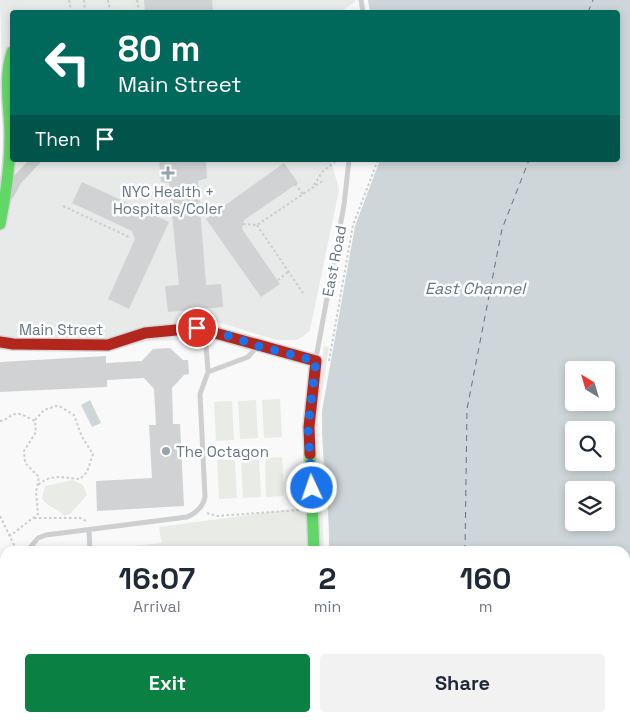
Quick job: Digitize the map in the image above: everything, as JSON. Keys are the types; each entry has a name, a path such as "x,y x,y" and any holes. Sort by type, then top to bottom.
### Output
{"street":[{"path":"10,61 8,70 10,115"},
{"path":"0,224 4,205 10,147"},
{"path":"4,205 17,180 34,162"},
{"name":"Main Street","path":"0,342 13,344 108,344 145,333 192,328 205,329 258,346 316,361"},
{"path":"314,546 308,427 316,361"}],"lane":[{"name":"East Road","path":"316,361 344,205 347,162"},
{"path":"31,546 38,538 46,535 186,517 197,510 205,497 200,394 208,372 205,329"},
{"path":"208,372 248,357 258,346"},
{"path":"90,530 90,546"}],"path":[{"path":"313,187 323,171 335,162"},
{"path":"328,366 353,225 377,162"},
{"path":"243,224 257,226 324,180"},
{"path":"295,184 303,194"},
{"path":"63,206 129,237"},
{"path":"257,226 303,293"},
{"path":"278,280 289,272"},
{"path":"34,421 44,410 61,406 74,415 82,437 92,454 87,472 80,479 55,476 46,479 38,485"},
{"path":"0,421 7,420 15,414 34,421"},
{"path":"10,536 38,514 36,492 38,477 25,463 24,451 36,432 34,421"},
{"path":"197,510 217,516 302,510"},
{"path":"0,516 14,546"},
{"path":"34,518 80,518 87,522 95,522 97,529"}],"shaded area":[{"name":"NYC Health + Hospitals/Coler","path":"0,0 355,0 355,2 343,10 10,10 10,162 332,162 339,190 310,330 297,340 276,340 201,317 191,318 188,340 149,341 117,348 0,350 0,178 4,149"},
{"path":"115,0 132,0 133,10 114,10 113,2"},
{"path":"324,346 329,347 318,419 324,546 320,546 314,437"},
{"path":"280,399 282,437 264,438 262,400"},
{"path":"256,400 258,438 240,439 238,401"},
{"path":"232,401 234,440 216,441 214,402"},
{"path":"282,457 284,496 266,497 265,458"},
{"path":"259,458 261,497 243,498 241,459"},
{"path":"217,460 235,460 237,498 219,499"},
{"path":"73,480 83,485 87,495 70,514 64,516 42,498 45,486"},
{"path":"308,507 308,546 162,546 159,527"},
{"path":"162,543 162,546 134,546"}],"water":[{"name":"East Channel","path":"368,0 630,0 630,546 329,546 322,411 355,226 379,162 620,162 620,10 370,10"},
{"path":"90,400 101,423 92,427 81,405"}],"building":[{"path":"144,0 212,0 213,10 145,10"},
{"path":"159,162 206,162 207,178 198,181 206,285 221,284 223,307 168,312 165,286 179,285 169,183 161,182"},
{"path":"284,163 298,183 244,220 242,229 280,284 261,297 206,219"},
{"path":"82,182 169,222 129,309 108,299 135,239 132,231 72,203"},
{"name":"The Octagon","path":"170,348 183,360 188,360 189,374 184,375 172,388 173,424 180,424 184,506 97,511 96,481 152,478 149,425 156,425 154,389 144,378 107,380 107,387 0,392 0,362 106,356 106,363 142,361 153,349"}],"ferry route":[{"path":"589,10 593,0"},
{"path":"465,546 467,409 502,229 528,162"}],"traffic: fast":[{"path":"10,59 7,84 10,136"},
{"path":"0,224 6,191 10,136"},
{"path":"310,454 314,546"}],"traffic: jam":[{"path":"0,342 13,344 108,345 145,333 197,328 316,361 309,427 310,454"}],"place":[{"name":"NYC Health + Hospitals/Coler","path":"168,173"},
{"name":"The Octagon","path":"166,451"}],"route":[{"path":"197,328 212,330 258,346 316,361 308,427 312,488"}]}
